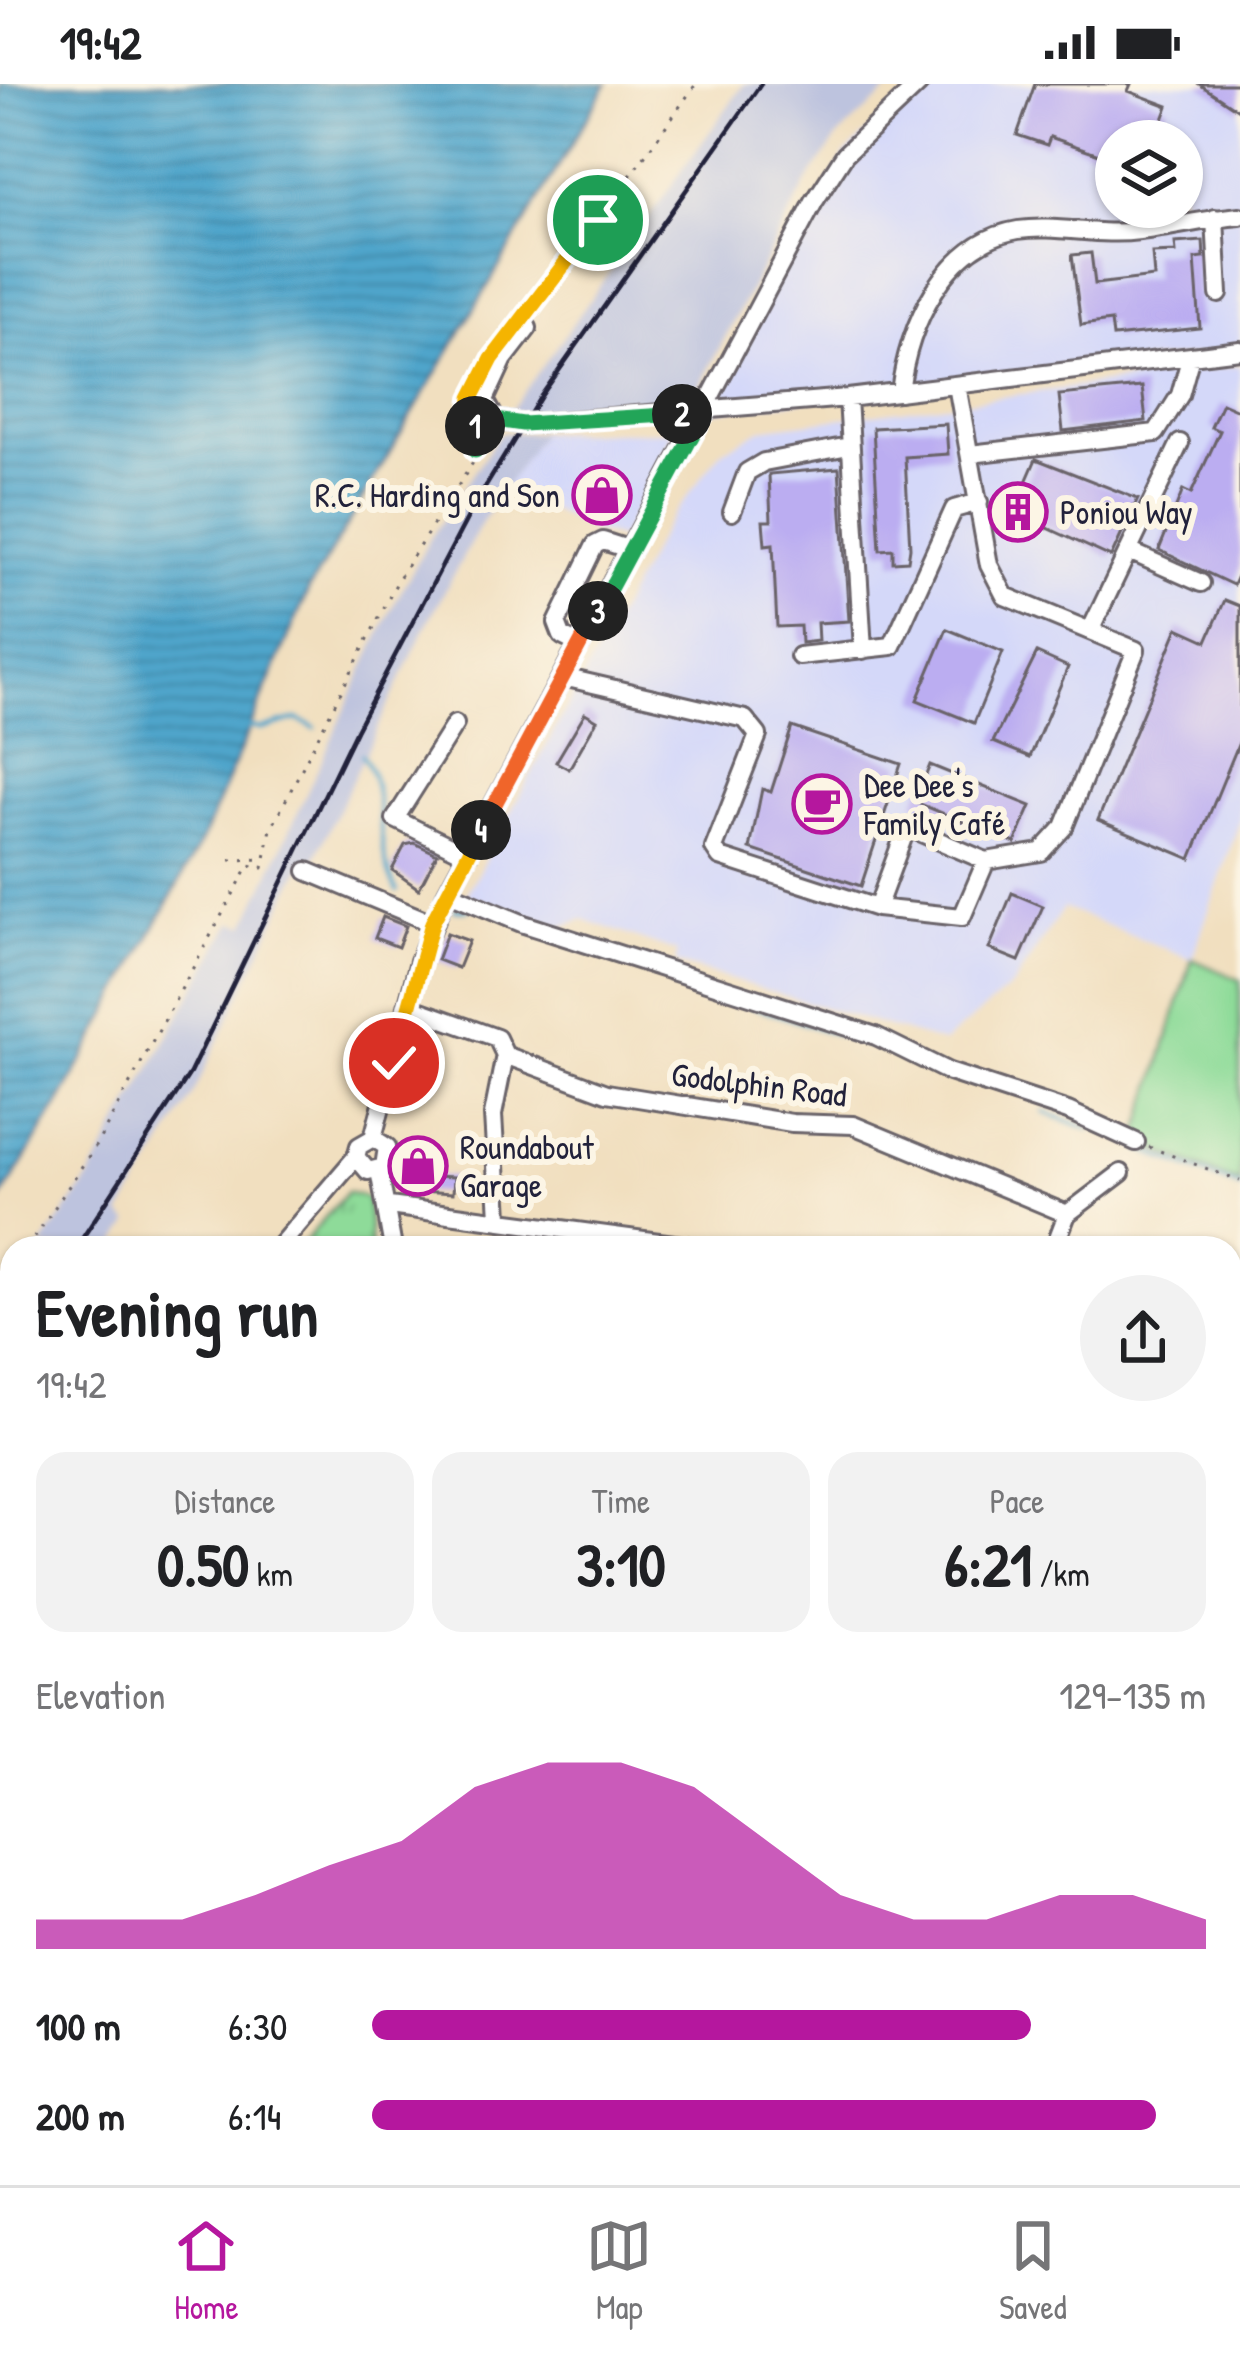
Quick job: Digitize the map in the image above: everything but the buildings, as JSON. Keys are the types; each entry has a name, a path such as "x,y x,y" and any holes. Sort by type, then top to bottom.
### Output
{"street":[{"path":"288,1236 356,1157 359,1146 373,1138 432,923 825,186 845,154 919,84"},
{"path":"900,392 906,345 919,318 952,269 993,237 1019,230 1137,232 1240,216"},
{"path":"1215,218 1220,294"},
{"path":"530,320 484,400 496,420 523,424 705,412 1240,350"},
{"path":"970,454 1156,433 1180,394 1191,356"},
{"path":"877,908 907,827 986,861 1041,852 1064,827 1136,650 1005,596 989,565 957,385"},
{"path":"848,398 862,650"},
{"path":"1091,629 1180,443"},
{"path":"732,512 747,472 764,462 849,446"},
{"path":"799,656 892,646 954,509 979,502"},
{"path":"580,645 562,635 557,623 595,545 603,541 631,550"},
{"path":"1129,551 1201,583"},
{"path":"562,677 745,718 758,735 714,848 720,857 877,908 962,916 986,861"},
{"path":"454,724 395,819 468,855"},
{"path":"307,871 432,923"},
{"path":"447,892 524,924 876,1036 949,1072 1068,1112 1136,1142"},
{"name":"Godolphin Road","path":"410,1007 497,1038 505,1055 607,1093 792,1123 853,1125 1067,1214"},
{"path":"499,1217 493,1115 505,1055"},
{"path":"373,1138 389,1152 380,1170 392,1236"},
{"path":"356,1157 363,1168 380,1170"},
{"path":"1059,1236 1067,1214 1121,1173"},
{"path":"389,1206 625,1236"}],"path":[{"path":"530,320 696,84"},
{"path":"36,1236 98,1142 249,866 263,868 271,829 323,724 399,578 474,461 472,398"},
{"path":"475,451 496,420"},
{"path":"230,860 266,860"},
{"path":"1136,1142 1240,1180"}],"shaded area":[{"path":"744,84 896,84 838,137 808,180 691,402 578,414 509,413"},
{"path":"919,84 1240,84 1240,350 705,412 845,154"},
{"path":"1240,365 1240,820 1192,959 1063,908 1013,985 943,1043 676,963 677,952 583,919 559,928 466,895 665,526 721,452 761,429"},
{"path":"673,431 621,538 592,531 506,486 541,433"},
{"path":"500,433 541,433 480,526 428,622 310,869 301,866 192,1097 121,1215 130,1223 121,1236 48,1236 88,1180 232,922 246,925 390,612 428,542"}],"green space":[{"path":"1192,959 1240,980 1240,1183 1136,1142"},
{"path":"347,1192 367,1198 370,1236 309,1236"}],"water":[{"path":"0,84 607,84 308,591 203,838 62,1099 0,1201"}],"waterway":[{"path":"250,727 262,729 297,719 315,728"},
{"path":"362,755 375,785 385,856 397,891"},
{"path":"455,910 468,909"},
{"path":"688,985 889,1051"},
{"path":"904,1059 931,1072"},
{"path":"1044,1112 1089,1129"},
{"path":"1139,1149 1240,1187"}],"railway":[{"path":"84,1236 190,1073 356,730 472,509 541,396 761,84"}],"place":[{"name":"R.C. Harding and Son","path":"602,495"},
{"name":"Poniou Way","path":"1018,512"},
{"name":"Dee Dee's Family Café","path":"822,804"},
{"name":"Roundabout Garage","path":"418,1166"}],"route":[{"path":"394,1063 432,923 705,412 523,424 496,420 475,451 478,430 470,416 472,398 492,359 518,331 598,220"}]}
